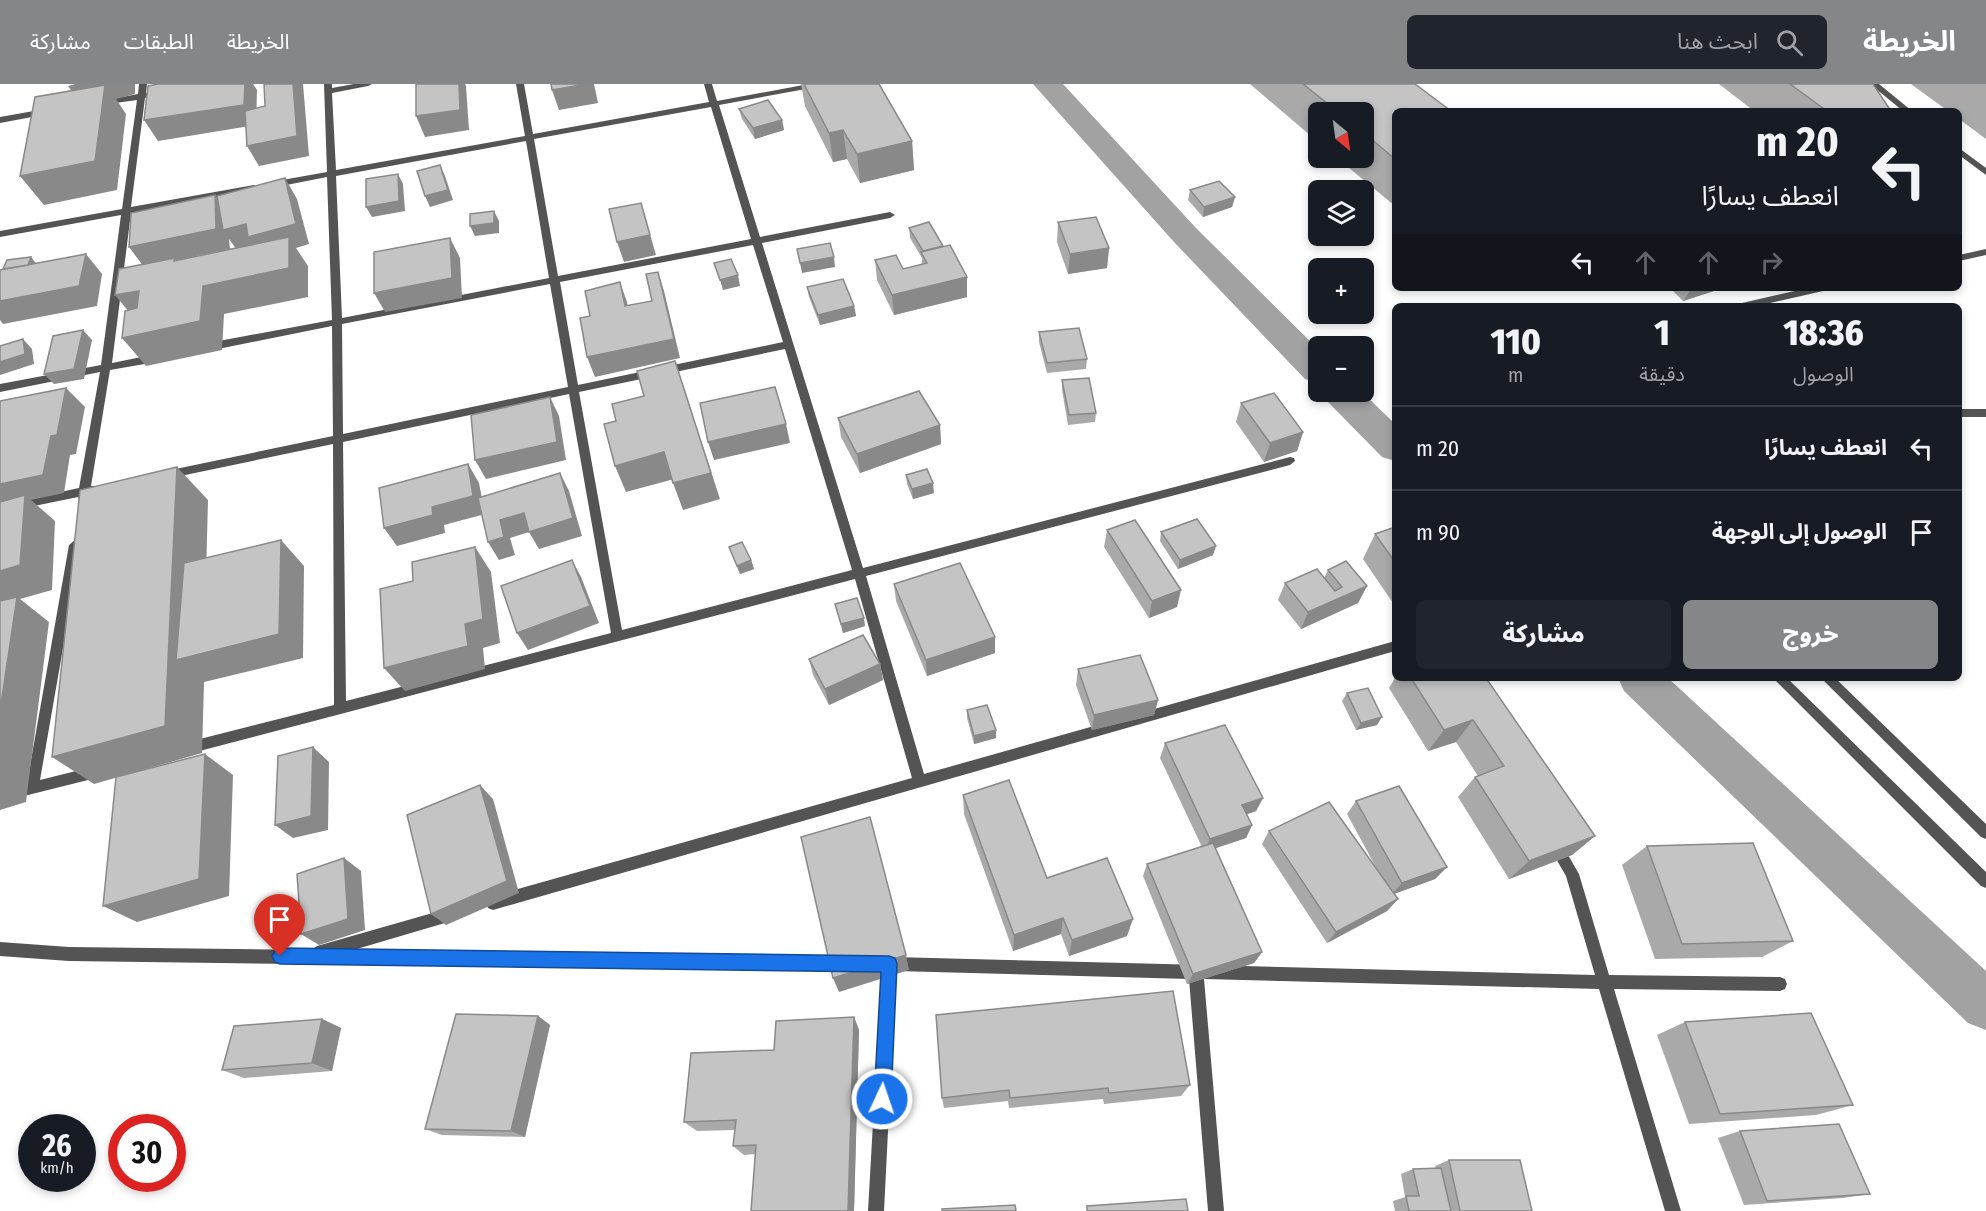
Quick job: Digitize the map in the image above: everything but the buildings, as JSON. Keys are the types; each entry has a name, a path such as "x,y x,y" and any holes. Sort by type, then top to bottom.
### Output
{"street":[{"path":"81,513 106,367 143,84"},
{"path":"340,708 337,322 327,87 368,84"},
{"path":"520,84 617,636"},
{"path":"708,84 859,573 920,781"},
{"path":"0,234 822,84"},
{"path":"1874,84 1904,108"},
{"path":"88,105 163,93"},
{"path":"0,120 55,111"},
{"path":"1962,153 1986,172"},
{"path":"198,349 890,215"},
{"path":"1962,257 1986,252"},
{"path":"1756,303 1810,291"},
{"path":"154,477 788,345"},
{"path":"0,388 164,356"},
{"path":"1962,413 1986,413"},
{"path":"180,750 1290,461"},
{"path":"0,509 108,487"},
{"path":"32,789 63,588 77,534"},
{"path":"304,957 1392,647"},
{"path":"1782,681 1986,881"},
{"path":"1830,681 1986,833"},
{"path":"0,796 112,768"},
{"path":"1548,835 1572,874 1673,1211"},
{"path":"0,949 69,954 877,964 1605,982 1780,984"},
{"path":"876,1211 877,964"},
{"path":"1196,972 1216,1211"}],"waterway":[{"path":"1047,84 1185,235 1308,360"},
{"path":"1350,402 1392,444"},
{"path":"1642,681 1986,1005"}],"route":[{"path":"280,956 889,964 882,1099"}]}
